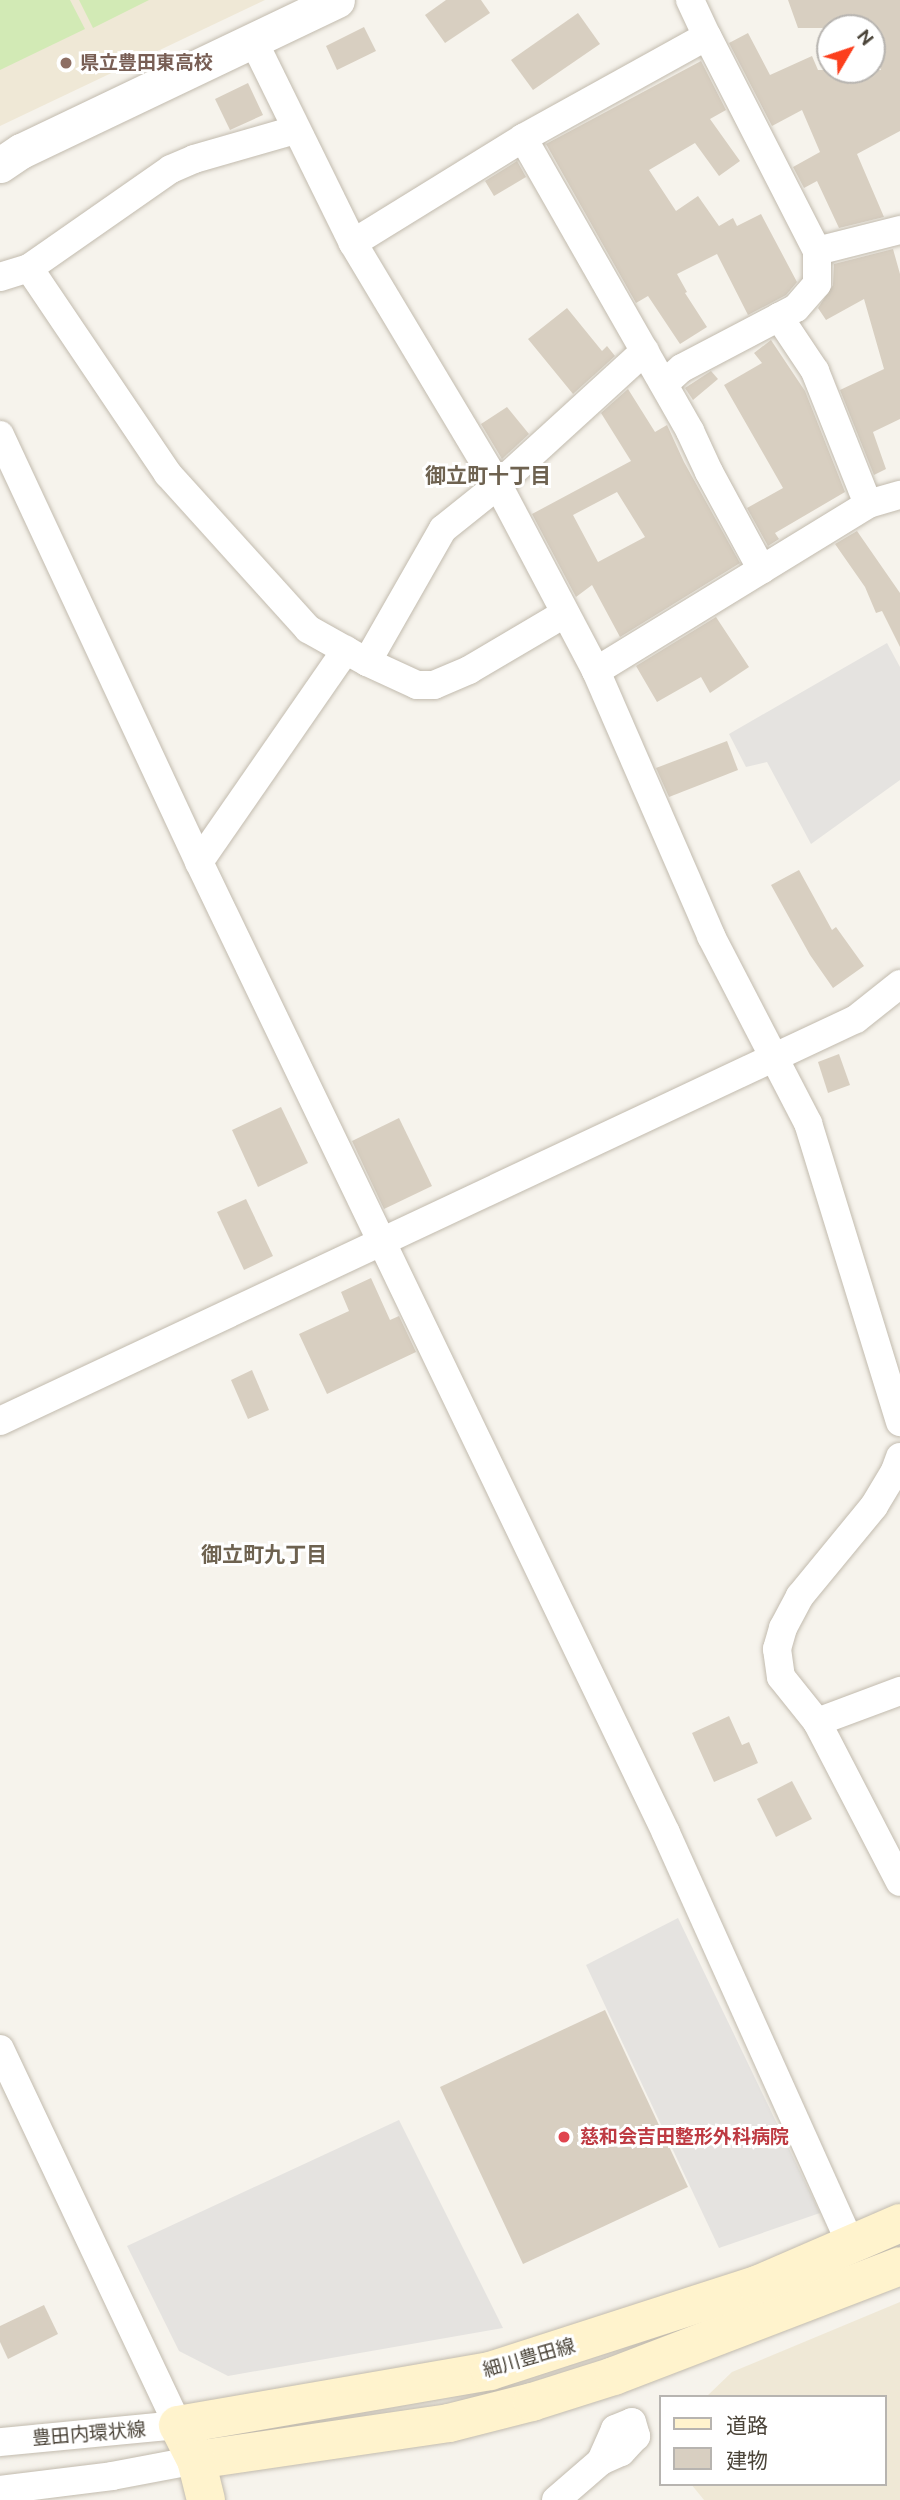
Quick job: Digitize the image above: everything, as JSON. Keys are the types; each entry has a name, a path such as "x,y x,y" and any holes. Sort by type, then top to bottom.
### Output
{"main road":[{"name":"細川豊田線","path":"178,2425 490,2371 757,2285 900,2223"},
{"path":"196,2460 449,2423 532,2402 614,2376 900,2266"},
{"path":"178,2425 196,2460 206,2500"}],"street":[{"path":"0,165 21,151 337,0"},
{"path":"664,384 682,368 796,308 817,284 817,251 690,0"},
{"path":"353,243 523,138 707,36"},
{"path":"253,40 353,243 498,485 596,671 711,936 808,1123 900,1422"},
{"path":"0,278 29,268 171,169 194,159 295,130"},
{"path":"523,138 664,384 762,570"},
{"path":"817,251 900,230"},
{"path":"29,268 168,474 307,629 418,685 434,685 469,670 564,614"},
{"path":"779,317 815,371 869,504"},
{"path":"199,862 356,656 443,530 498,485 645,351"},
{"path":"0,435 199,862 666,1833 851,2244"},
{"path":"596,671 869,504 900,495"},
{"path":"0,1421 856,1019 900,984"},
{"path":"900,1457 895,1471 874,1506 800,1596 783,1628 777,1649 781,1677 817,1722 900,1882"},
{"path":"817,1722 900,1691"},
{"path":"0,2049 178,2425"},
{"name":"豊田内環状線","path":"0,2442 178,2425"},
{"name":"豊田内環状線","path":"0,2490 112,2476 196,2460"},
{"path":"556,2500 601,2462"}],"shaded area":[{"name":"県立豊田東高校","path":"0,0 265,0 0,126"},
{"path":"887,643 900,667 900,780 811,844 767,762 746,767 729,734"},
{"path":"678,1918 820,2213 719,2248 586,1965"},
{"path":"399,2120 503,2328 228,2376 179,2351 127,2246"},
{"path":"900,2302 900,2500 704,2500 693,2486 886,2486 886,2395 708,2395 732,2372"}],"green space":[{"path":"0,0 70,0 85,29 0,70"},
{"path":"79,0 149,0 93,28"}],"building":[{"path":"446,0 481,0 490,13 445,43 425,15"},
{"path":"788,0 900,0 900,131 857,154 884,217 839,228 817,181 804,188 793,167 820,152 802,110 772,126 729,43 748,33 770,75 812,56 816,65 816,84 886,84 886,14 816,14 816,28 798,28"},
{"path":"578,13 600,44 533,90 511,60"},
{"path":"364,27 376,51 337,70 326,46"},
{"path":"701,61 726,110 710,119 740,161 719,176 695,143 649,170 676,211 698,196 719,226 733,218 737,226 761,214 797,282 786,295 748,315 717,254 677,274 687,292 685,293 707,327 680,344 648,296 636,303 546,144"},
{"path":"248,83 263,115 230,130 215,99"},
{"path":"517,161 526,177 494,196 485,181"},
{"path":"893,249 900,274 900,419 873,432 886,469 874,475 840,390 884,369 864,299 826,320 818,308 833,285 834,264"},
{"path":"567,308 602,351 607,346 615,356 573,394 528,339"},
{"path":"771,340 805,391 845,492 775,533 779,539 768,546 747,508 783,488 724,385 762,363 754,353"},
{"path":"711,371 718,379 693,400 685,388"},
{"path":"628,389 655,432 667,425 684,462 740,563 620,637 592,585 576,597 532,514 631,461 601,413","holes":["617,492 645,537 598,562 573,515"]},
{"path":"507,407 529,434 502,459 481,424"},
{"path":"857,531 900,593 900,647 882,611 876,613 865,587 835,544"},
{"path":"716,617 749,667 710,693 701,677 657,702 636,666"},
{"path":"727,741 738,770 669,797 656,768"},
{"path":"799,870 832,930 836,927 864,966 833,988 810,955 771,885"},
{"path":"839,1054 850,1085 828,1093 818,1062"},
{"path":"281,1107 308,1163 258,1187 232,1130"},
{"path":"399,1118 432,1186 384,1209 352,1141"},
{"path":"246,1199 273,1256 244,1270 217,1212"},
{"path":"371,1278 390,1320 399,1316 416,1352 327,1394 299,1334 349,1311 341,1292"},
{"path":"252,1370 269,1410 248,1419 231,1380"},
{"path":"729,1716 742,1745 749,1742 758,1763 714,1782 692,1733"},
{"path":"792,1781 812,1819 776,1837 757,1799"},
{"name":"慈和会吉田整形外科病院","path":"605,2010 688,2187 523,2264 440,2087"},
{"path":"44,2305 58,2334 8,2359 0,2342 0,2326"}],"place":[{"name":"県立豊田東高校","path":"66,63"},
{"name":"慈和会吉田整形外科病院","path":"564,2137"}],"district":[{"name":"御立町十丁目","path":"488,475"},
{"name":"御立町九丁目","path":"264,1554"}]}
